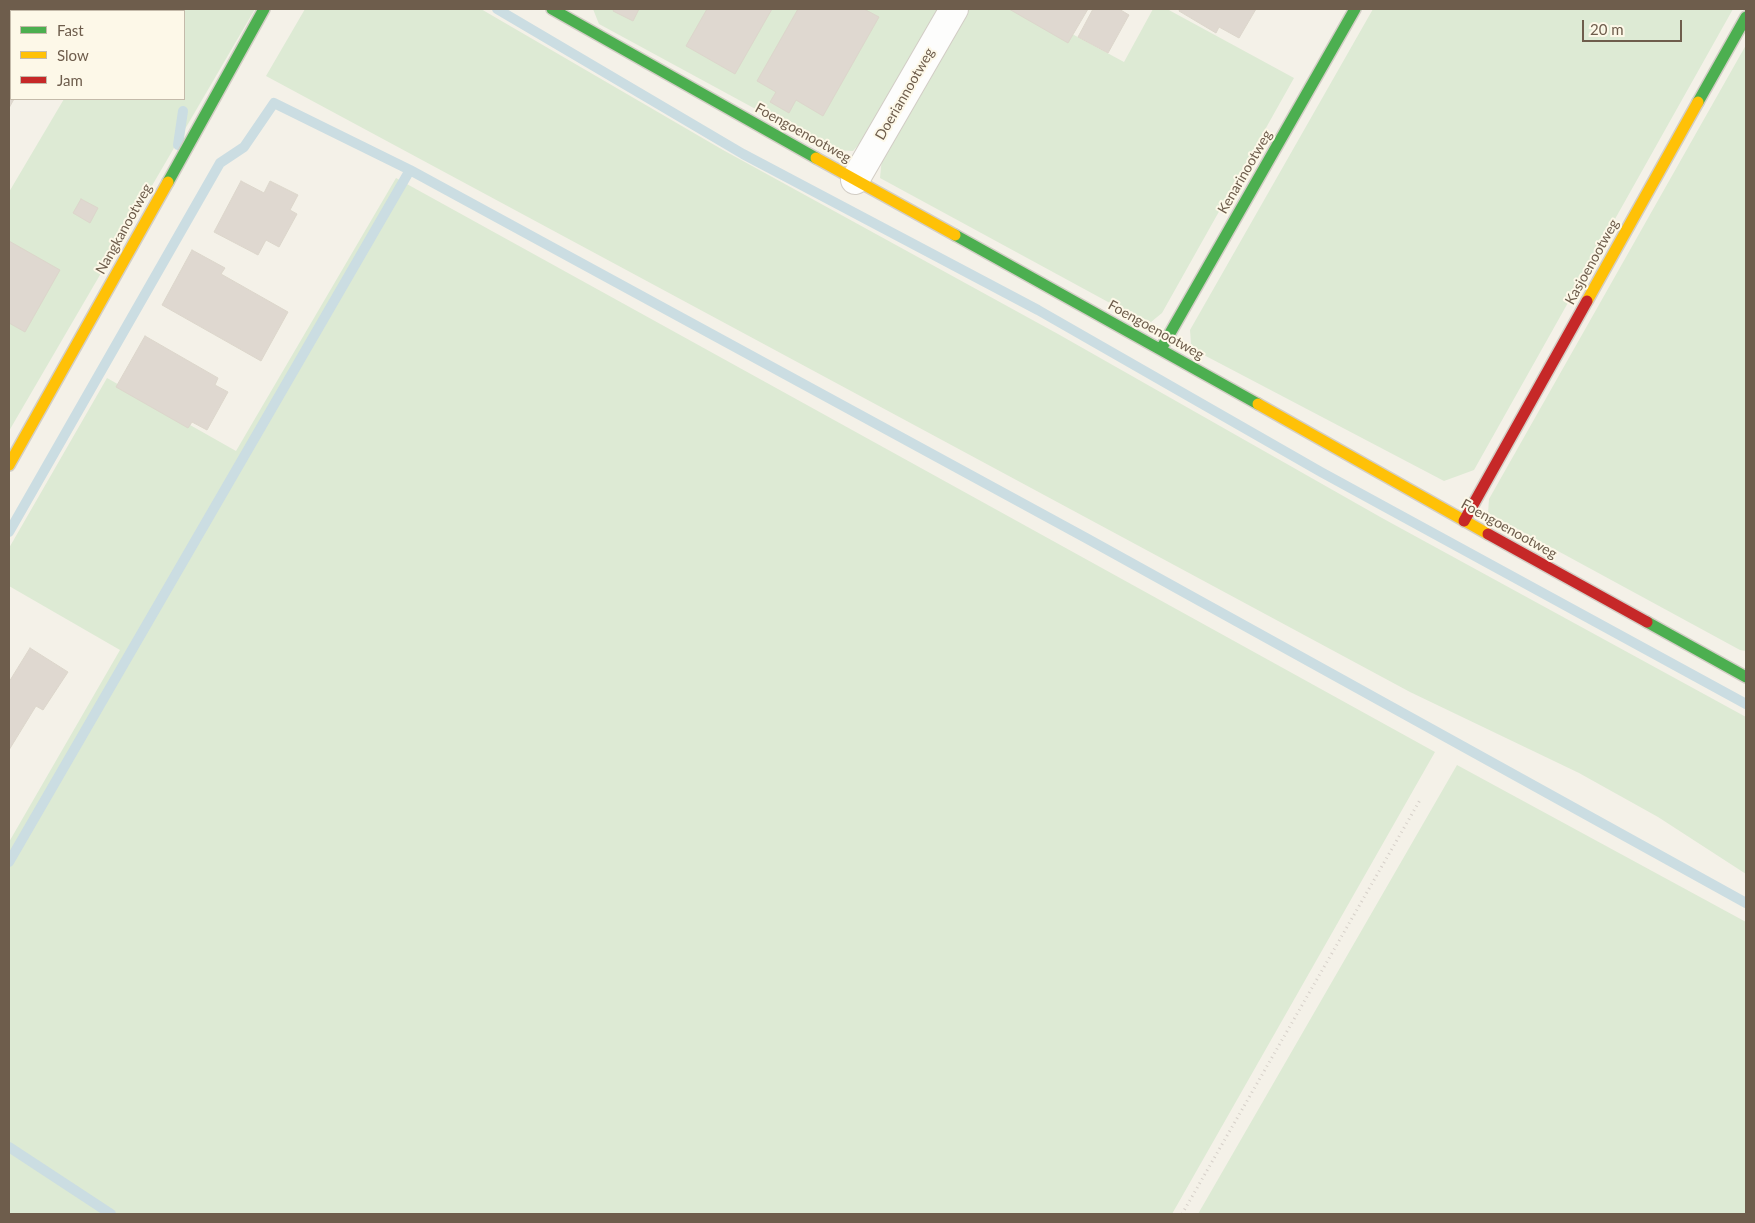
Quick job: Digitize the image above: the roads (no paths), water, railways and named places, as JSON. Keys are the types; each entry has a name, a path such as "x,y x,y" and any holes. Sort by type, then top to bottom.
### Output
{"street":[{"name":"Nangkanootweg","path":"9,465 264,9"},
{"name":"Foengoenootweg","path":"552,9 855,180 1161,349 1464,521 1746,677"},
{"name":"Doeriannootweg","path":"855,180 954,9"},
{"name":"Kenarinootweg","path":"1161,349 1355,9"},
{"name":"Kasjoenootweg","path":"1464,521 1746,17"}],"waterway":[{"path":"497,9 743,154 1038,310 1321,472 1746,704"},
{"path":"9,532 220,163 244,147 274,103 410,170"},
{"path":"178,145 183,111"},
{"path":"9,862 410,170 1086,538 1746,903"},
{"path":"9,1147 111,1214"}]}
